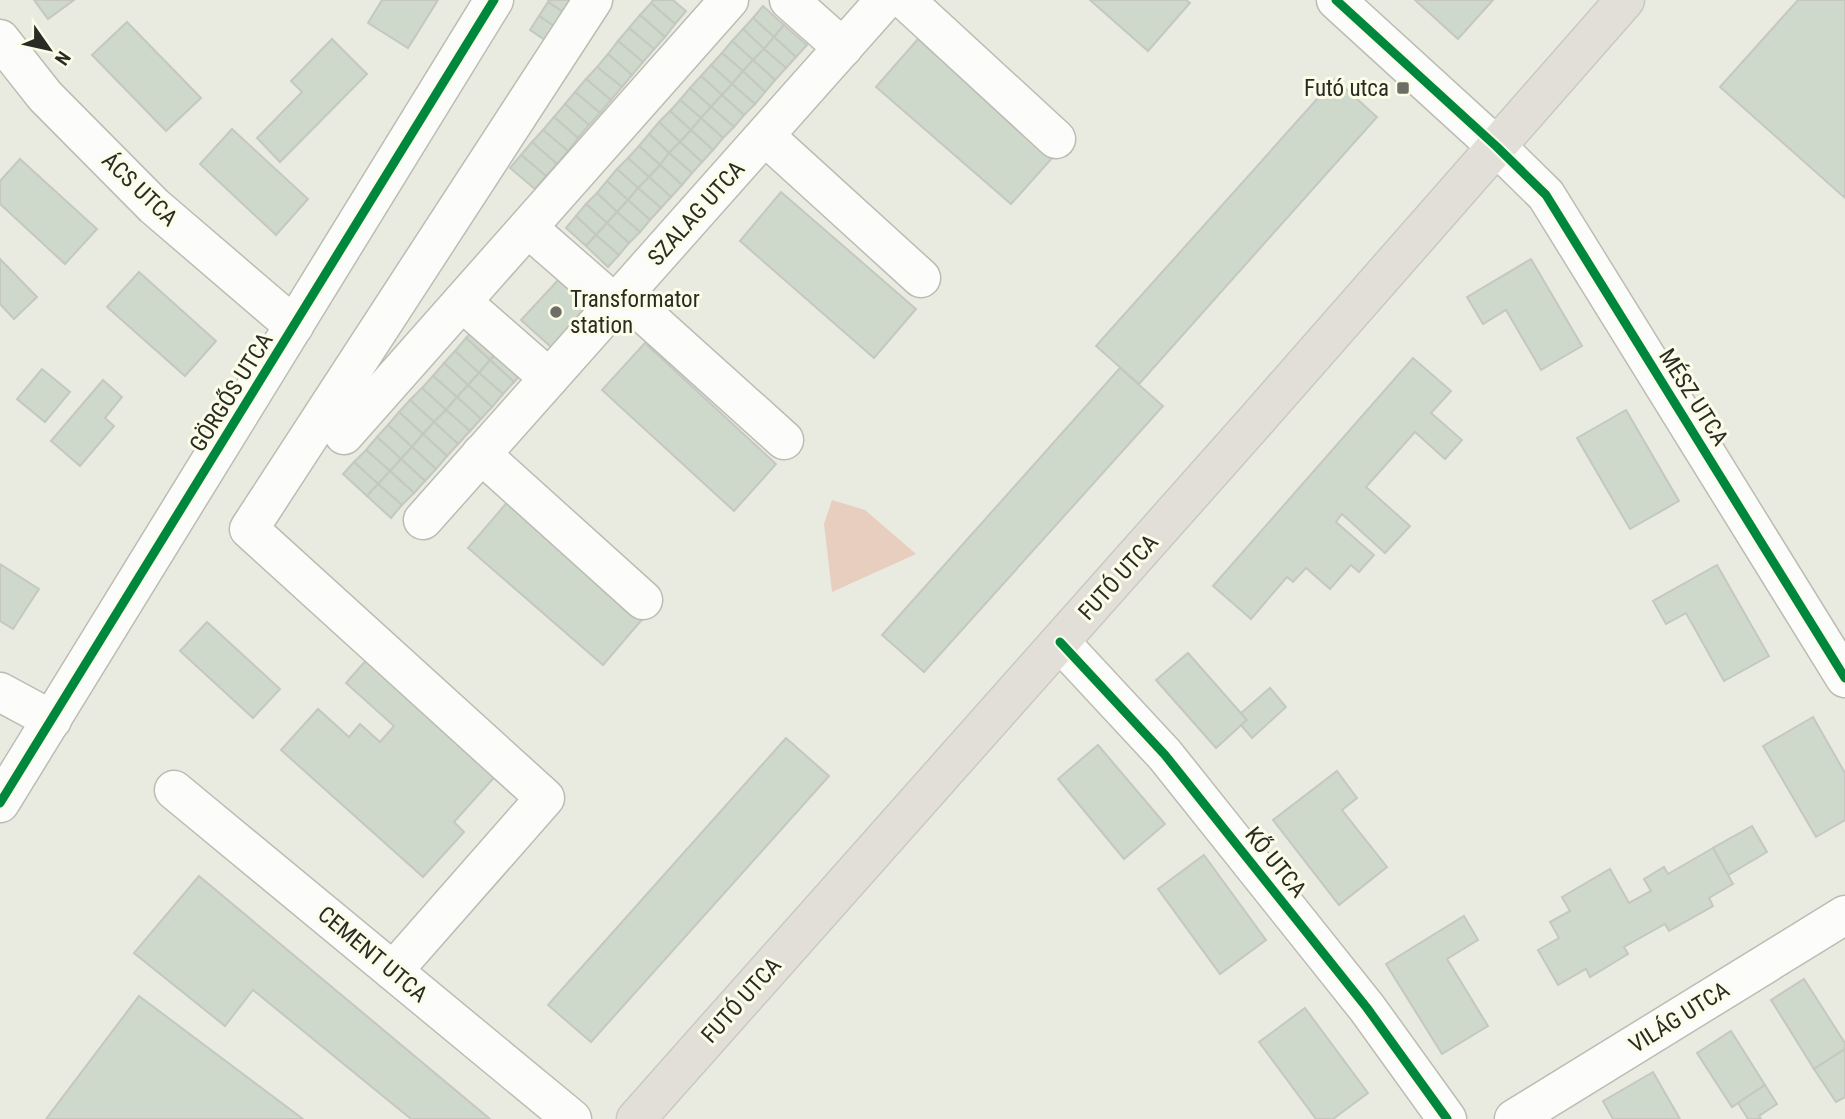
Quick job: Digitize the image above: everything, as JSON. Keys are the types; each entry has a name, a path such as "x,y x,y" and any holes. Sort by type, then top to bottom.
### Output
{"main road":[{"name":"FUTÓ UTCA","path":"636,1119 1625,0"}],"street":[{"name":"GÖRGŐS UTCA","path":"0,803 494,0"},
{"path":"393,971 545,798 249,529 593,0"},
{"path":"344,435 729,0"},
{"path":"789,0 843,48"},
{"name":"SZALAG UTCA","path":"423,520 885,0"},
{"path":"905,0 1056,139"},
{"name":"MÉSZ UTCA","path":"1336,0 1546,195 1845,678"},
{"name":"ÁCS UTCA","path":"0,39 45,96 154,206 295,326"},
{"path":"765,136 921,278"},
{"path":"527,228 619,300 784,440"},
{"path":"463,302 549,378"},
{"path":"481,454 643,600"},
{"name":"KŐ UTCA","path":"1060,642 1165,755 1367,1008 1447,1119"},
{"path":"0,692 52,720"},
{"name":"CEMENT UTCA","path":"174,790 572,1119"},
{"name":"VILÁG UTCA","path":"1514,1119 1845,915"}],"shaded area":[{"path":"832,500 865,510 916,554 832,592 824,524"}],"building":[{"path":"34,0 74,0 48,19"},
{"path":"382,0 438,0 408,48 368,23"},
{"path":"575,0 575,20 548,2"},
{"path":"653,0 673,0 686,11 675,24 651,3"},
{"path":"1090,0 1186,0 1190,3 1148,51"},
{"path":"1415,0 1493,0 1458,39"},
{"path":"1798,0 1845,0 1845,198 1720,87"},
{"path":"548,2 575,20 566,34 539,16"},
{"path":"651,3 675,24 665,37 640,15"},
{"path":"763,6 784,25 774,37 753,18"},
{"path":"640,15 665,37 654,49 629,28"},
{"path":"539,16 566,34 557,48 530,30"},
{"path":"753,18 774,37 764,49 743,29"},
{"path":"127,22 201,98 166,131 92,55"},
{"path":"784,25 807,45 796,57 774,37"},
{"path":"629,28 654,49 643,62 618,41"},
{"path":"743,29 764,49 753,60 732,41"},
{"path":"774,37 796,57 786,68 764,49"},
{"path":"332,39 367,74 280,162 257,138 302,92 291,81"},
{"path":"918,39 1053,157 1011,204 876,87"},
{"path":"618,41 643,62 632,75 608,54"},
{"path":"732,41 753,60 743,71 722,53"},
{"path":"764,49 786,68 775,80 753,60"},
{"path":"722,53 743,71 732,84 711,65"},
{"path":"608,54 632,75 622,87 597,67"},
{"path":"753,60 775,80 765,92 743,71"},
{"path":"711,65 732,84 722,95 701,76"},
{"path":"597,67 622,87 611,100 586,79"},
{"path":"743,71 765,92 755,104 732,84"},
{"path":"701,76 722,95 711,107 690,88"},
{"path":"586,79 611,100 600,113 575,92"},
{"path":"1335,79 1377,117 1139,384 1096,346"},
{"path":"732,84 755,104 744,115 722,95"},
{"path":"690,88 711,107 701,118 680,100"},
{"path":"575,92 600,113 589,125 565,104"},
{"path":"722,95 744,115 734,127 711,107"},
{"path":"680,100 701,118 691,130 670,111"},
{"path":"565,104 589,125 578,138 554,117"},
{"path":"711,107 734,127 723,138 701,118"},
{"path":"670,111 691,130 680,142 659,122"},
{"path":"554,117 578,138 568,151 543,130"},
{"path":"701,118 723,138 713,150 691,130"},
{"path":"659,122 680,142 669,153 649,134"},
{"path":"232,129 308,199 276,235 200,164"},
{"path":"543,130 568,151 557,164 532,142"},
{"path":"691,130 713,150 702,162 680,142"},
{"path":"649,134 669,153 660,165 639,146"},
{"path":"532,142 557,164 546,176 521,155"},
{"path":"680,142 702,162 692,173 669,153"},
{"path":"639,146 660,165 649,177 628,158"},
{"path":"669,153 692,173 682,185 660,165"},
{"path":"521,155 546,176 535,189 510,168"},
{"path":"628,158 649,177 638,188 617,169"},
{"path":"20,159 97,229 65,264 0,204 0,181"},
{"path":"660,165 682,185 671,197 649,177"},
{"path":"617,169 638,188 628,200 607,181"},
{"path":"649,177 671,197 661,208 638,188"},
{"path":"607,181 628,200 617,212 597,193"},
{"path":"638,188 661,208 650,220 628,200"},
{"path":"781,192 916,309 874,358 740,241"},
{"path":"597,193 617,212 607,223 586,204"},
{"path":"628,200 650,220 640,232 617,212"},
{"path":"586,204 607,223 596,235 576,216"},
{"path":"617,212 640,232 629,243 607,223"},
{"path":"576,216 596,235 586,246 566,228"},
{"path":"607,223 629,243 619,255 596,235"},
{"path":"596,235 619,255 608,267 586,246"},
{"path":"0,259 37,297 14,319 0,304"},
{"path":"1531,259 1582,346 1541,370 1506,310 1483,324 1467,297"},
{"path":"139,272 216,341 185,376 107,307"},
{"name":"Transformator station","path":"561,277 590,304 551,347 521,320"},
{"path":"477,326 502,348 490,360 466,338"},
{"path":"466,338 490,360 479,373 455,351"},
{"path":"645,343 776,464 734,511 602,390"},
{"path":"502,348 525,370 514,382 490,360"},
{"path":"455,351 479,373 468,385 444,363"},
{"path":"1413,358 1451,391 1431,413 1462,440 1445,459 1415,432 1366,487 1410,526 1385,553 1342,514 1336,522 1374,555 1359,572 1351,565 1330,589 1306,568 1293,582 1287,577 1251,619 1213,586"},
{"path":"490,360 514,382 503,394 479,373"},
{"path":"444,363 468,385 457,397 433,376"},
{"path":"1120,368 1163,406 924,672 882,635"},
{"path":"42,369 70,392 45,422 17,399"},
{"path":"479,373 503,394 492,407 468,385"},
{"path":"433,376 457,397 446,410 422,388"},
{"path":"103,380 122,397 105,418 114,426 80,466 51,441"},
{"path":"468,385 492,407 481,419 457,397"},
{"path":"422,388 446,410 434,422 410,400"},
{"path":"457,397 481,419 470,431 446,410"},
{"path":"410,400 434,422 423,434 399,412"},
{"path":"446,410 470,431 458,444 434,422"},
{"path":"1626,410 1679,501 1630,529 1577,438"},
{"path":"399,412 423,434 412,447 388,425"},
{"path":"434,422 458,444 447,456 423,434"},
{"path":"388,425 412,447 401,459 377,437"},
{"path":"423,434 447,456 436,469 412,447"},
{"path":"377,437 401,459 390,471 366,450"},
{"path":"412,447 436,469 425,481 401,459"},
{"path":"366,450 390,471 378,484 354,462"},
{"path":"401,459 425,481 414,493 390,471"},
{"path":"354,462 378,484 367,496 343,474"},
{"path":"390,471 414,493 402,505 378,484"},
{"path":"378,484 402,505 391,518 367,496"},
{"path":"510,499 645,616 603,665 468,548"},
{"path":"0,564 39,589 13,629 0,621"},
{"path":"1717,565 1769,656 1724,681 1686,613 1666,624 1653,601"},
{"path":"207,622 280,689 253,718 180,651"},
{"path":"1188,653 1247,720 1216,748 1156,680"},
{"path":"369,657 499,772 454,822 464,832 423,877 281,750 318,709 349,737 360,724 380,742 394,726 346,683"},
{"path":"1270,688 1286,707 1252,738 1241,725 1247,720 1241,713"},
{"path":"1813,717 1845,773 1845,820 1816,837 1763,746"},
{"path":"786,738 829,776 591,1042 548,1005"},
{"path":"1098,745 1165,824 1124,859 1058,779"},
{"path":"1337,771 1357,798 1342,810 1387,867 1339,905 1273,820"},
{"path":"1752,826 1767,852 1728,875 1713,848"},
{"path":"1713,848 1733,884 1709,898 1713,906 1669,931 1665,924 1624,947 1628,954 1590,977 1586,969 1558,985 1538,950 1559,938 1550,922 1570,911 1562,897 1610,869 1629,903 1651,891 1644,879 1664,867 1668,874"},
{"path":"1204,855 1266,940 1220,974 1158,889"},
{"path":"199,876 490,1119 411,1119 253,990 225,1026 134,953"},
{"path":"1464,916 1478,940 1447,959 1488,1026 1442,1054 1386,964"},
{"path":"1804,979 1845,1043 1845,1049 1814,1069 1771,1000"},
{"path":"139,996 303,1119 46,1119"},
{"path":"1305,1008 1368,1093 1333,1119 1316,1119 1259,1042"},
{"path":"1731,1031 1765,1085 1732,1107 1697,1053"},
{"path":"1845,1049 1845,1097 1836,1102 1814,1069"},
{"path":"1653,1072 1680,1119 1613,1119 1603,1101"},
{"path":"1765,1085 1777,1104 1759,1116 1761,1119 1748,1119 1738,1103"}],"cycle path":[{"path":"0,803 494,0"},
{"path":"1336,0 1546,195 1845,678"},
{"path":"1060,642 1165,755 1367,1008 1447,1119"}],"place":[{"name":"Futó utca","path":"1403,88"},
{"name":"Transformator station","path":"556,312"}]}
